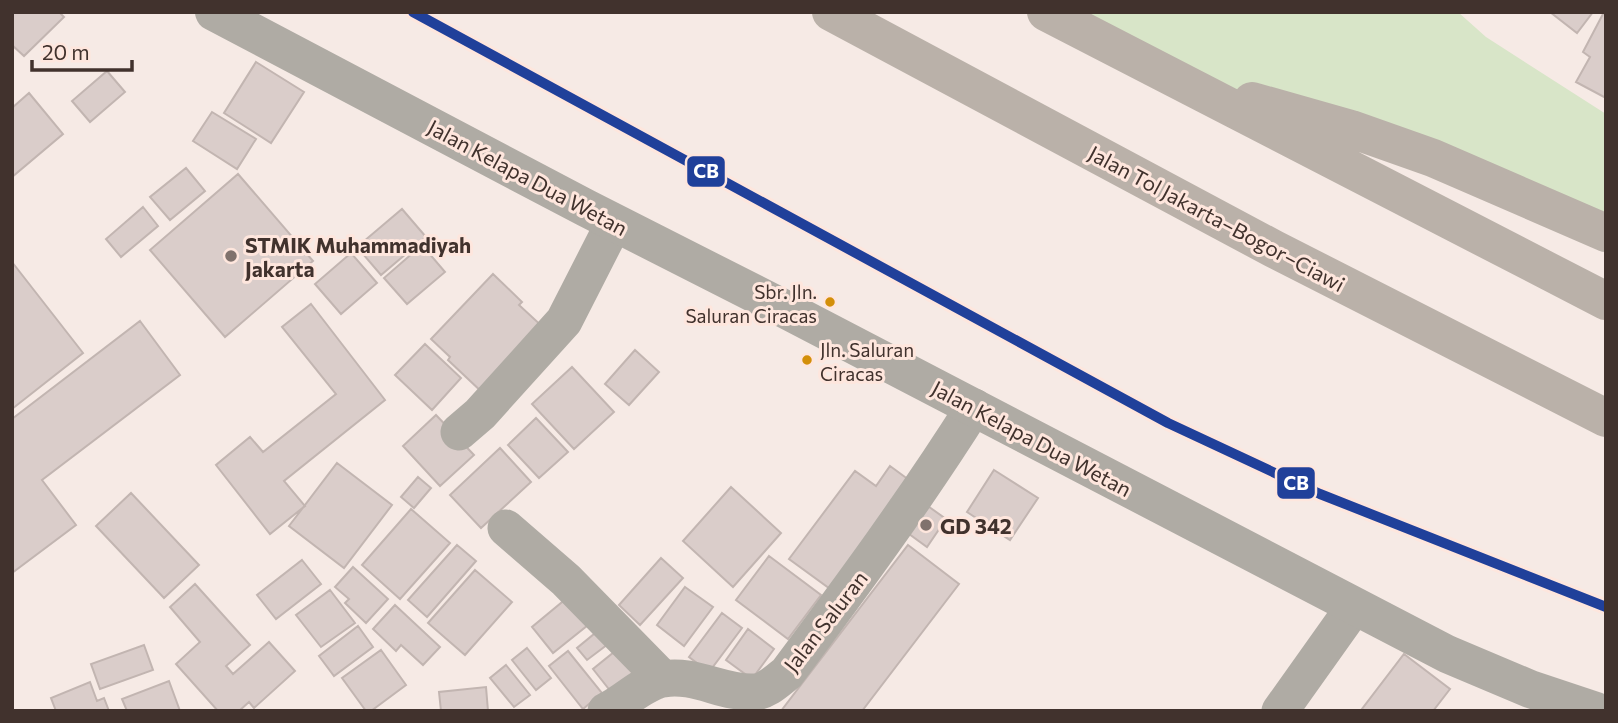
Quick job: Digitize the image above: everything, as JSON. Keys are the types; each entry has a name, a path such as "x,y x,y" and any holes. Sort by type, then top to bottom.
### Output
{"highway":[{"name":"Jalan Tol Jakarta–Bogor–Ciawi","path":"831,12 1274,249 1606,418"},
{"path":"1046,12 1606,301"},
{"path":"1172,79 1351,129 1433,158 1606,233"}],"street":[{"name":"Jalan Kelapa Dua Wetan","path":"214,12 1354,607 1447,654 1530,689 1596,711"},
{"path":"459,432 480,414 564,321 614,223"},
{"name":"Jalan Saluran","path":"663,679 685,679 755,692 766,688 787,673 904,515 974,407"},
{"path":"506,528 566,580 663,679 606,711"},
{"path":"1280,711 1354,607"}],"green space":[{"path":"1047,12 1458,12 1486,37 1606,114 1606,235 1172,79"}],"building":[{"path":"12,12 59,12 64,17 24,56 12,45"},
{"path":"1550,12 1593,12 1577,33"},
{"path":"1604,12 1606,98 1576,82 1590,57 1583,52"},
{"path":"256,62 304,92 271,143 224,113"},
{"path":"107,71 125,92 90,122 72,101"},
{"path":"29,93 63,134 12,177 12,108"},
{"path":"212,112 256,139 237,169 193,141"},
{"path":"186,168 205,191 170,220 150,197"},
{"name":"STMIK Muhammadiyah Jakarta","path":"238,174 313,261 225,337 150,250"},
{"path":"143,207 158,226 121,257 106,239"},
{"path":"402,209 426,237 381,275 357,247"},
{"path":"422,245 445,272 407,304 384,278"},
{"path":"351,253 377,283 341,314 315,284"},
{"path":"12,262 83,353 12,409"},
{"path":"493,274 522,302 519,305 545,329 484,394 448,360 450,357 431,339"},
{"path":"311,304 385,400 284,481 305,506 270,534 216,465 250,437 263,452 336,394 282,327"},
{"path":"140,321 180,375 42,480 76,525 12,573 12,419"},
{"path":"425,344 461,378 432,410 395,375"},
{"path":"635,350 659,372 629,405 605,384"},
{"path":"572,367 614,412 574,449 532,404"},
{"path":"436,415 474,455 440,486 403,446"},
{"path":"536,418 568,452 539,478 508,445"},
{"path":"500,448 531,482 481,528 450,495"},
{"path":"337,463 392,505 344,568 289,526"},
{"path":"890,466 909,480 833,591 789,559 855,471 876,486"},
{"path":"994,470 1038,498 1010,540 967,512"},
{"path":"418,477 431,488 414,508 401,497"},
{"path":"731,487 781,533 733,587 683,541"},
{"path":"131,493 199,565 164,598 96,526"},
{"name":"GD 342","path":"925,504 946,519 927,547 905,531"},
{"path":"411,509 450,543 400,599 362,565"},
{"path":"457,545 476,561 427,617 408,600"},
{"path":"908,545 959,584 862,711 781,711"},
{"path":"769,556 821,595 788,639 736,600"},
{"path":"661,558 683,578 640,625 619,605"},
{"path":"302,560 321,584 276,619 257,595"},
{"path":"353,567 388,599 366,623 345,603 349,599 335,587"},
{"path":"475,570 512,602 465,655 428,623"},
{"path":"195,584 250,645 226,666 233,674 269,642 295,671 254,708 249,702 239,711 218,711 176,664 200,642 170,607"},
{"path":"685,587 713,607 684,646 657,625"},
{"path":"330,590 355,623 321,647 296,615"},
{"path":"567,598 588,625 553,653 532,627"},
{"path":"395,605 440,647 423,665 401,645 396,651 373,629"},
{"path":"722,613 742,628 709,672 689,657"},
{"path":"605,625 616,638 587,660 577,648"},
{"path":"358,626 373,647 334,676 319,656"},
{"path":"748,629 774,649 752,679 726,660"},
{"path":"624,644 648,673 616,698 593,669"},
{"path":"144,645 153,670 100,689 91,664"},
{"path":"527,648 551,678 536,690 512,660"},
{"path":"381,650 406,685 371,711 366,711 342,678"},
{"path":"568,651 602,693 583,709 549,666"},
{"path":"1404,654 1450,689 1433,711 1364,711 1362,709"},
{"path":"506,665 530,695 514,707 490,678"},
{"path":"169,681 180,711 127,711 122,699"},
{"path":"90,682 97,701 104,698 109,711 56,711 51,698"},
{"path":"486,687 488,711 441,711 439,692"}],"transit line":[{"name":"CB","path":"413,12 1168,423 1320,494 1606,607"}],"place":[{"name":"STMIK Muhammadiyah Jakarta","path":"231,256"},
{"name":"Sbr. Jln. Saluran Ciracas","path":"830,302"},
{"name":"Jln. Saluran Ciracas","path":"807,360"},
{"name":"GD 342","path":"926,525"}]}
